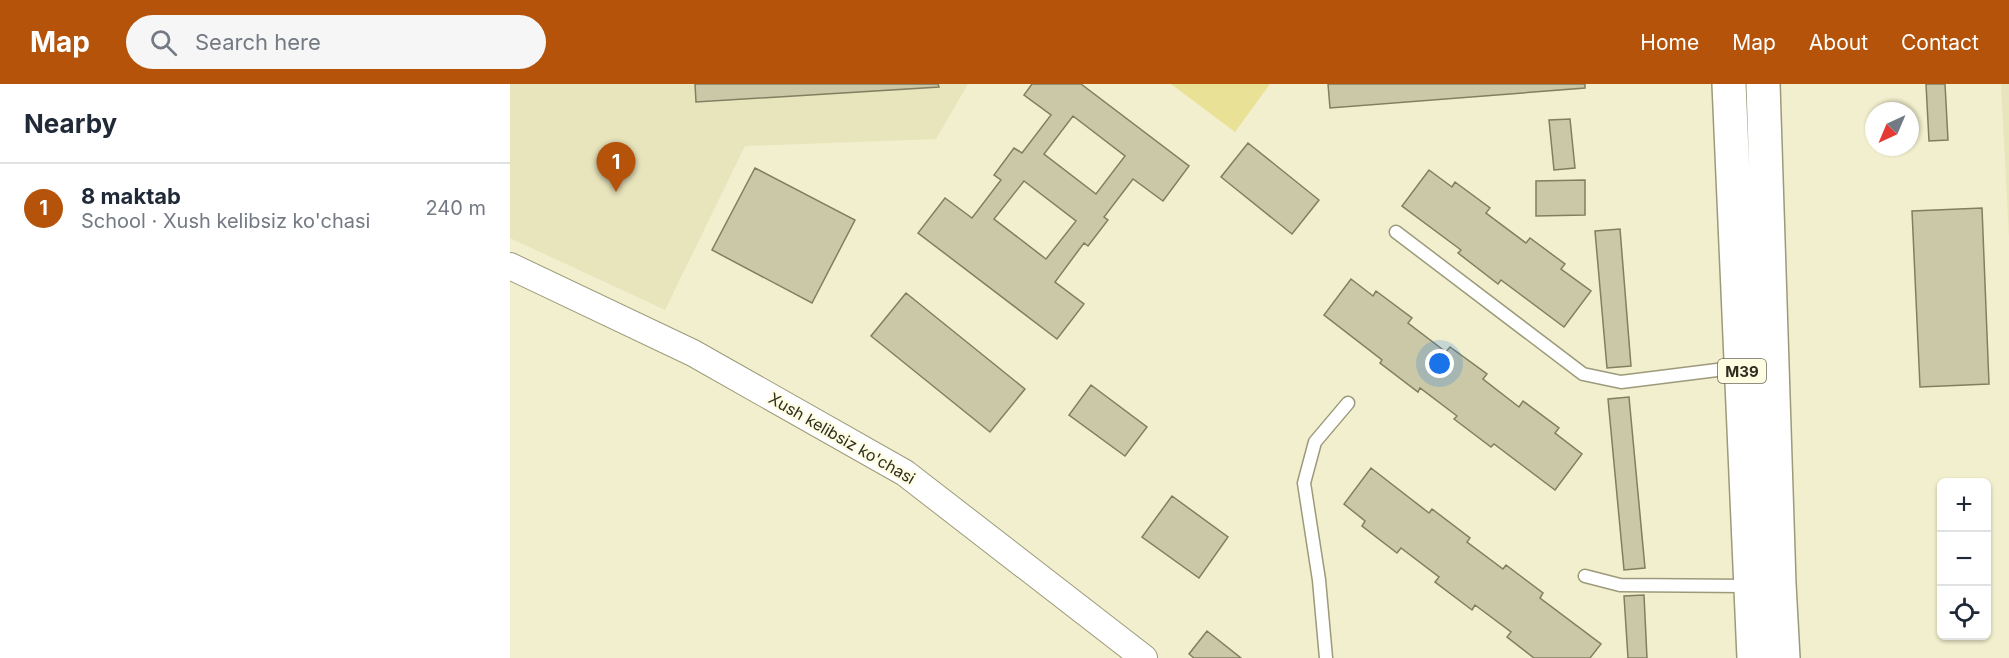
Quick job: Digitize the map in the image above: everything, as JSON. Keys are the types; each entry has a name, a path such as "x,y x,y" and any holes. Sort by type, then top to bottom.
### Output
{"highway":[{"name":"M39","path":"1729,84 1754,658"},
{"name":"M39","path":"1763,84 1783,658"}],"street":[{"name":"Xush kelibsiz ko'chasi","path":"510,266 693,353 905,473 1144,658"}],"lane":[{"path":"1396,232 1583,374 1621,382 1742,367"},
{"path":"1326,658 1320,580 1304,483 1315,442 1348,403"},
{"path":"1585,576 1620,585 1751,586"}],"shaded area":[{"path":"510,84 968,84 936,139 745,146 665,310 510,238"},
{"path":"1171,84 1270,84 1235,132"},
{"path":"2001,84 2009,84 2009,237"}],"building":[{"path":"695,84 938,84 939,87 696,102"},
{"path":"1032,84 1081,84 1189,166 1163,201 1133,179 1104,217 1108,220 1088,246 1084,243 1055,282 1084,304 1057,339 918,233 945,198 972,218 1001,180 994,175 1014,148 1022,153 1051,115 1024,95","holes":["1073,116 1125,156 1096,194 1044,154","1024,181 1076,221 1046,259 994,219"]},
{"path":"1328,84 1585,84 1585,88 1330,108"},
{"path":"1926,84 1945,84 1948,140 1929,141"},
{"path":"1570,119 1575,168 1554,170 1549,120"},
{"path":"1248,143 1319,200 1292,234 1221,177"},
{"path":"755,168 855,220 812,303 712,250"},
{"path":"1429,170 1452,187 1455,182 1490,208 1486,213 1526,243 1530,238 1565,264 1561,269 1591,291 1564,327 1501,280 1498,284 1458,253 1461,250 1402,206"},
{"path":"1585,180 1585,215 1536,216 1536,181"},
{"path":"1982,208 1989,384 1920,387 1912,211"},
{"path":"1620,229 1631,366 1607,368 1595,231"},
{"path":"1351,279 1373,296 1376,291 1412,318 1408,323 1446,352 1450,347 1487,374 1483,379 1519,407 1523,401 1559,428 1555,433 1582,454 1555,490 1494,444 1491,447 1454,419 1457,416 1420,388 1418,392 1380,363 1382,360 1324,315"},
{"path":"906,293 1025,389 990,432 871,336"},
{"path":"1091,385 1147,427 1125,456 1069,415"},
{"path":"1629,397 1645,568 1624,570 1608,399"},
{"path":"1371,468 1429,513 1432,509 1470,538 1467,542 1503,569 1506,565 1543,593 1540,598 1601,644 1590,658 1534,658 1507,637 1511,632 1475,605 1472,610 1435,582 1439,577 1401,548 1397,553 1362,526 1365,521 1344,504"},
{"path":"1172,496 1228,537 1199,578 1142,537"},
{"path":"1644,595 1647,658 1628,658 1624,596"},
{"path":"1207,631 1241,658 1194,658 1189,654"}],"place":[{"name":"8 maktab","path":"616,192"}]}
